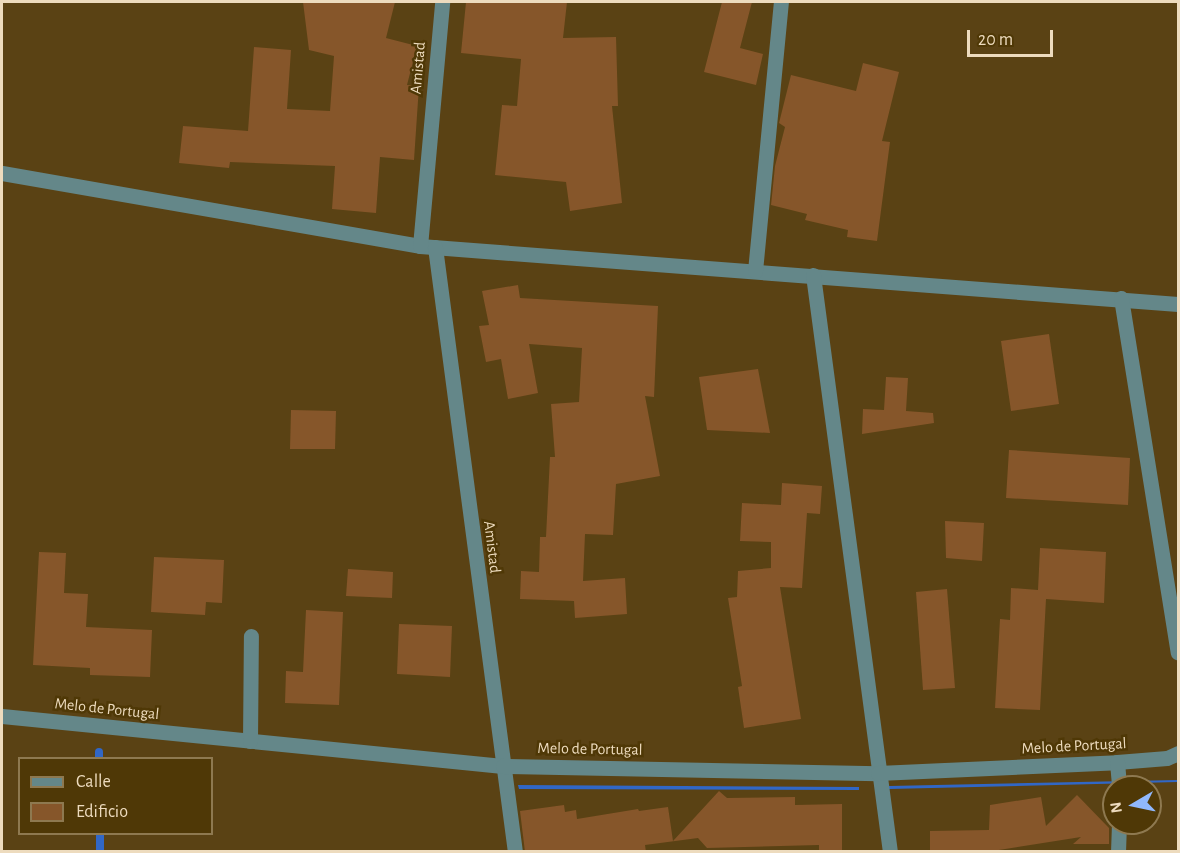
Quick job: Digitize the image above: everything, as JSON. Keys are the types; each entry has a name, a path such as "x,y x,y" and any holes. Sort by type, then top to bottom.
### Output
{"street":[{"name":"Amistad","path":"442,2 428,246 515,852"},
{"path":"755,271 781,2"},
{"path":"2,173 428,246 1179,304"},
{"path":"813,275 890,852"},
{"path":"1121,298 1179,652"},
{"path":"250,741 251,636"},
{"name":"Melo de Portugal","path":"2,716 503,766 878,773 1117,762 1167,758 1179,753"},
{"path":"1117,762 1118,775"},
{"path":"1118,852 1119,835"}],"water":[{"path":"1162,780 1178,780 1178,782 1162,782"},
{"path":"1102,782 1102,784 889,789 889,786"},
{"path":"518,785 859,787 859,790 519,789"}],"building":[{"path":"303,2 395,2 386,38 417,46 407,85 419,86 414,160 380,157 376,213 332,209 335,166 230,162 229,168 179,163 183,126 248,131 254,47 291,50 287,109 330,111 334,56 309,50"},
{"path":"466,2 567,2 563,38 616,37 618,106 612,106 622,203 570,211 566,182 495,175 502,105 517,106 521,59 461,53"},
{"path":"722,2 752,2 740,48 763,54 756,85 704,72"},
{"path":"863,63 899,72 882,141 890,142 877,241 847,237 848,230 805,220 807,214 771,205 775,166 785,127 779,123 791,75 856,91"},
{"path":"518,285 520,298 658,306 654,397 645,396 660,476 616,484 613,535 585,534 583,581 625,578 627,614 575,618 574,601 520,599 521,571 539,572 540,537 546,537 550,457 555,457 551,404 579,402 582,348 529,344 538,393 508,399 501,359 486,362 479,326 489,325 482,291"},
{"path":"1049,334 1059,404 1011,411 1001,341"},
{"path":"758,369 770,433 707,430 699,377"},
{"path":"886,377 908,378 906,411 933,413 934,423 862,434 863,409 884,410"},
{"path":"291,410 336,411 335,449 290,449"},
{"path":"1009,450 1130,458 1128,505 1006,498"},
{"path":"782,483 822,486 820,514 807,513 802,588 780,587 801,719 744,728 738,687 742,686 728,598 737,597 738,571 771,568 771,542 740,541 742,503 781,505"},
{"path":"945,521 984,523 982,561 946,558"},
{"path":"1040,548 1106,552 1104,603 1046,599 1040,710 995,708 1000,619 1010,620 1011,588 1038,590"},
{"path":"39,552 66,553 64,593 88,594 86,627 152,630 150,677 90,675 90,668 33,665"},
{"path":"154,557 224,560 222,603 206,602 205,615 151,612"},
{"path":"348,569 393,572 392,598 346,596"},
{"path":"947,589 955,688 923,690 916,592"},
{"path":"306,610 343,612 339,705 285,703 286,671 303,672"},
{"path":"399,624 452,626 450,677 397,674"},
{"path":"719,791 727,798 795,797 795,805 842,804 842,852 819,852 819,845 707,848 698,838 645,845 646,852 525,852 520,811 564,805 565,812 576,810 577,819 638,809 639,811 668,807 673,841"},
{"path":"1077,795 1102,821 1102,835 1109,835 1109,844 1073,844 1081,837 986,852 930,852 930,831 989,830 990,805 1041,797 1046,826"}],"waterway":[{"path":"99,752 99,757"},
{"path":"100,835 100,852"}]}
